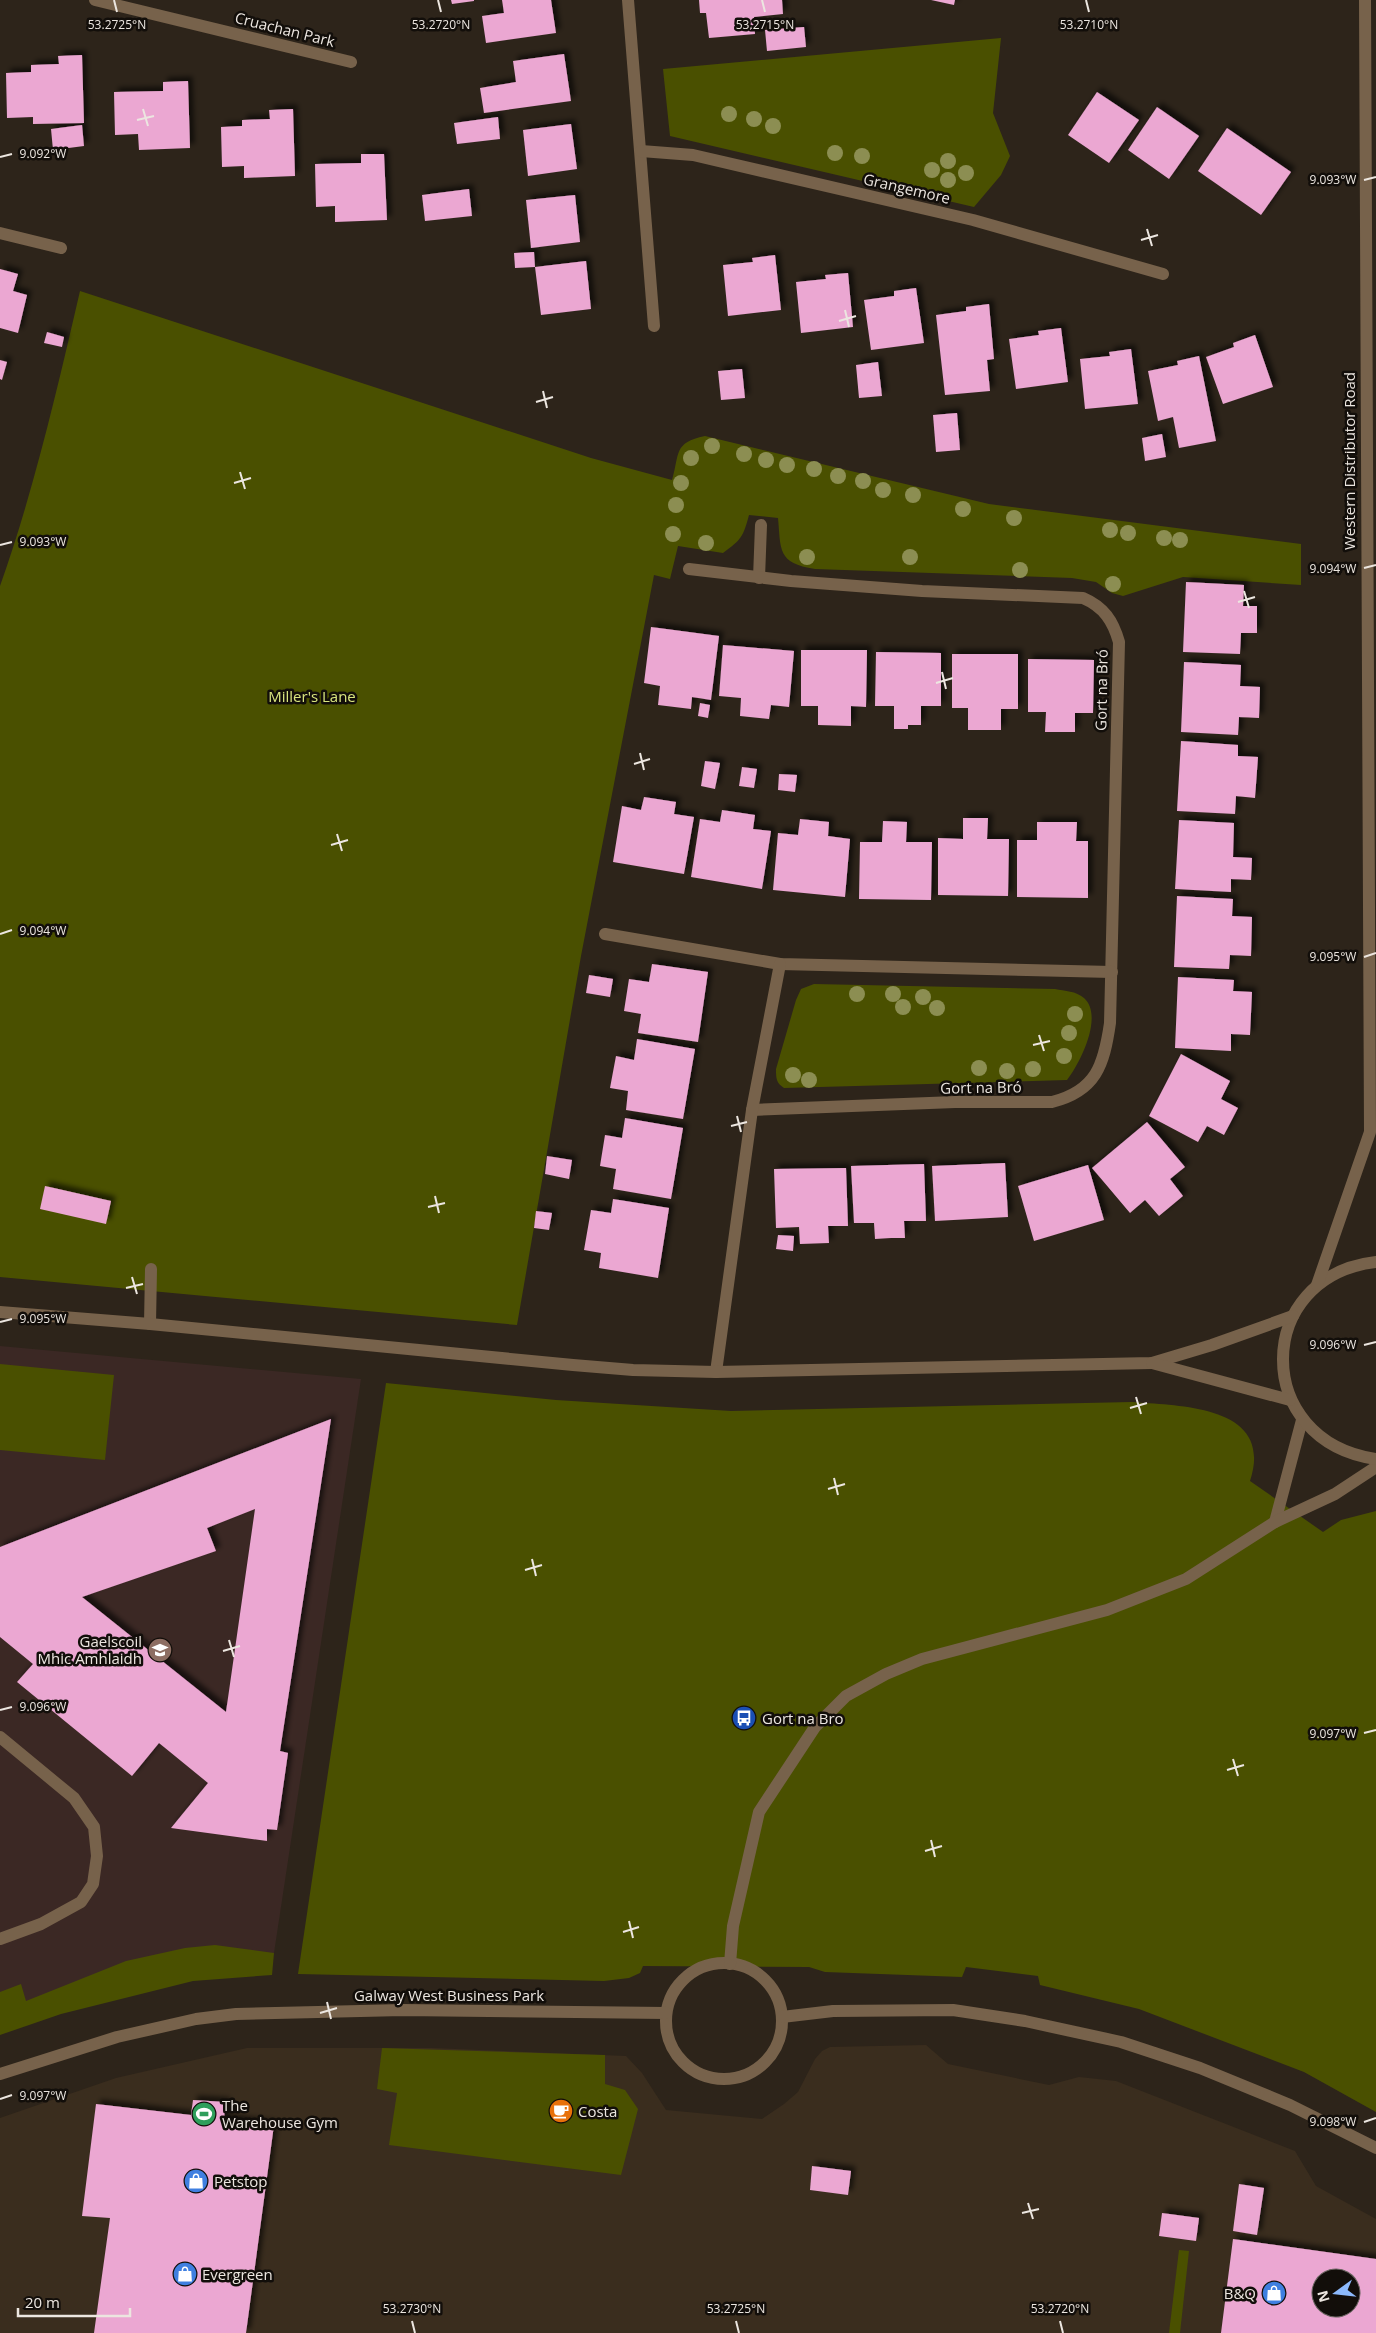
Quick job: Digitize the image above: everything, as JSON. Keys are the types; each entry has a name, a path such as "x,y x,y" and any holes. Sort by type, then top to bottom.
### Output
{"street":[{"name":"Cruachan Park","path":"95,0 351,62"},
{"path":"628,0 654,326"},
{"name":"Western Distributor Road","path":"1317,1285 1370,1132 1365,0"},
{"name":"Grangemore","path":"641,151 692,155 973,220 1163,274"},
{"path":"0,233 60,248"},
{"path":"758,578 761,525"},
{"name":"Gort na Bró","path":"689,569 758,578 922,591 1083,598 1103,610 1115,629 1119,642 1110,1023 1102,1061 1086,1087 1067,1098 1052,1102 956,1102 752,1110"},
{"path":"605,934 780,964 1112,972"},
{"path":"716,1372 752,1110 780,964"},
{"name":"Western Distributor Road","path":"1370,1132 1376,1145"},
{"path":"1376,1262 1360,1264 1340,1270 1317,1285 1303,1299 1293,1316 1283,1347 1284,1379 1290,1400 1302,1420 1322,1439 1346,1452 1376,1459"},
{"path":"150,1324 151,1269"},
{"path":"0,1312 150,1324 573,1365 633,1370 716,1372 1152,1362 1212,1345 1293,1316"},
{"path":"1152,1362 1290,1400"},
{"path":"1275,1522 1302,1420"},
{"path":"730,1964 732,1926 759,1812 815,1727 846,1696 886,1674 922,1658 1107,1610 1186,1579 1275,1522 1335,1494 1376,1467"},
{"path":"0,1737 74,1798 94,1827 98,1856 93,1884 81,1902 41,1924 0,1939"},
{"path":"715,1964 746,1967 760,1975 771,1987 778,2001 782,2016 780,2036 773,2053 760,2067 744,2076 725,2080 706,2077 690,2068 678,2057 670,2043 666,2028 666,2013 671,1998 688,1975 701,1968 715,1964"},
{"name":"Galway West Business Park","path":"0,2074 117,2036 196,2019 236,2014 403,2010 666,2013"},
{"path":"782,2016 833,2011 952,2010 1026,2021 1121,2042 1200,2068 1281,2101 1376,2148"}],"shaded area":[{"name":"Gaelscoil Mhic Amhlaidh","path":"0,1346 361,1379 274,1953 214,1957 0,2011"},
{"path":"926,2045 948,2064 1049,2085 1079,2077 1116,2081 1295,2151 1316,2186 1376,2219 1376,2333 0,2333 0,2118 116,2078 247,2048 432,2048 626,2056 642,2073 666,2110 762,2119 798,2092 815,2059 822,2051 830,2047"}],"green space":[{"path":"1001,38 993,113 1010,156 1001,175 974,207 670,136 663,69"},
{"name":"Miller's Lane","path":"80,291 591,458 672,480 679,450 687,442 705,436 989,504 1301,544 1301,585 1183,577 1123,596 1112,593 1096,582 1072,578 815,569 787,559 781,547 778,518 749,515 741,537 723,553 678,546 670,579 654,575 581,956 517,1325 0,1277 0,586 34,477 54,403"},
{"path":"814,984 1055,989 1074,993 1084,998 1090,1006 1092,1016 1091,1027 1078,1063 1067,1080 784,1088 777,1080 776,1069 796,1000 801,989"},
{"path":"0,1364 114,1375 105,1460 0,1450"},
{"path":"386,1383 556,1400 731,1411 1132,1402 1174,1405 1218,1414 1236,1424 1249,1437 1254,1456 1250,1481 1323,1532 1341,1520 1376,1511 1376,2112 1304,2072 1139,2009 1040,1985 1038,1976 966,1967 962,1977 825,1972 809,1967 643,1966 640,1973 629,1978 604,1981 298,1974"},
{"path":"215,1945 274,1953 272,1975 193,1981 61,2014 0,2035 0,1992 21,1984 26,2001 126,1961 185,1948"},
{"path":"382,2048 605,2055 605,2084 625,2090 638,2109 621,2175 389,2145 397,2093 377,2089"},
{"path":"1179,2250 1189,2251 1180,2333 1169,2333"}],"building":[{"path":"451,0 474,0 474,1 452,4"},
{"path":"502,0 551,0 556,33 486,43 482,16 504,13"},
{"path":"699,0 782,0 783,14 754,17 755,34 709,38 706,13 700,13"},
{"path":"931,0 955,0 954,5"},
{"path":"804,27 806,47 767,51 765,30"},
{"path":"564,54 571,101 484,113 480,88 516,82 513,61"},
{"path":"82,55 84,123 33,124 33,117 7,118 6,73 31,72 31,65 59,64 58,56"},
{"path":"188,81 190,148 139,150 138,134 115,135 114,92 163,91 163,82"},
{"path":"1097,92 1139,120 1109,163 1068,135"},
{"path":"1157,107 1199,136 1169,179 1128,150"},
{"path":"293,109 295,176 244,178 244,166 222,167 221,127 242,126 242,120 270,119 269,110"},
{"path":"498,117 500,139 457,144 454,123"},
{"path":"571,124 577,169 528,176 523,130"},
{"path":"82,125 84,146 53,150 51,129"},
{"path":"1227,128 1291,172 1261,215 1198,171"},
{"path":"361,154 384,154 387,220 335,222 335,206 316,207 315,164 361,163"},
{"path":"469,189 472,216 425,221 422,195"},
{"path":"575,195 580,242 531,248 526,200"},
{"path":"534,252 535,267 515,268 514,253"},
{"path":"775,255 781,310 728,316 723,265 753,262 752,258"},
{"path":"586,261 591,309 541,315 535,267"},
{"path":"0,269 18,274 13,291 27,295 18,333 0,328"},
{"path":"848,273 853,327 801,333 796,282 826,279 825,275"},
{"path":"916,288 924,343 871,350 864,300 894,296 894,291"},
{"path":"989,304 994,359 987,360 990,391 945,395 936,315 966,311 966,307"},
{"path":"1061,328 1068,382 1016,389 1009,339 1039,335 1038,331"},
{"path":"47,332 64,337 62,347 44,343"},
{"path":"1255,335 1273,387 1223,404 1206,357 1234,347 1233,343"},
{"path":"1131,349 1138,404 1085,409 1080,359 1110,356 1109,352"},
{"path":"1199,356 1216,441 1179,448 1173,417 1158,421 1148,371 1178,365 1177,361"},
{"path":"0,360 7,362 2,380 0,379"},
{"path":"878,362 882,396 859,398 856,365"},
{"path":"742,369 745,398 721,400 718,371"},
{"path":"957,413 960,450 936,452 933,415"},
{"path":"1162,434 1166,457 1145,461 1142,438"},
{"path":"1186,582 1244,585 1243,606 1257,606 1257,633 1241,633 1240,654 1183,652"},
{"path":"651,627 719,636 711,700 692,697 691,709 658,705 660,686 644,683"},
{"path":"723,645 794,651 789,707 771,705 769,719 740,716 741,698 719,696"},
{"path":"801,650 867,650 866,707 851,706 851,726 818,725 818,706 801,706"},
{"path":"876,652 941,653 941,706 921,706 921,725 908,725 908,729 894,729 894,706 875,706"},
{"path":"952,654 1018,654 1018,709 1001,709 1001,730 968,730 968,708 952,708"},
{"path":"1028,659 1094,660 1093,713 1075,713 1075,732 1045,732 1046,712 1028,712"},
{"path":"1184,662 1241,665 1240,686 1260,687 1259,718 1239,717 1238,735 1181,732"},
{"path":"700,703 710,705 708,718 698,716"},
{"path":"1181,741 1238,745 1238,756 1258,757 1255,798 1236,796 1235,814 1177,811"},
{"path":"705,761 720,763 715,789 701,786"},
{"path":"742,767 757,769 754,788 739,786"},
{"path":"779,774 797,775 795,792 778,790"},
{"path":"644,797 676,802 674,814 694,817 684,874 613,862 622,806 641,810"},
{"path":"722,810 755,815 753,829 771,831 762,889 691,877 700,819 720,822"},
{"path":"963,818 988,818 987,839 1009,839 1008,896 938,895 938,838 963,839"},
{"path":"800,819 829,822 828,836 850,839 845,897 773,890 778,833 798,835"},
{"path":"1179,820 1234,823 1233,857 1252,858 1251,880 1231,879 1231,892 1175,889"},
{"path":"883,821 907,822 906,842 932,842 931,900 859,899 860,842 882,842"},
{"path":"1037,822 1077,822 1076,841 1088,841 1088,898 1017,897 1017,840 1037,840"},
{"path":"1177,896 1233,899 1232,916 1252,917 1251,956 1230,955 1229,969 1174,967"},
{"path":"652,964 708,972 698,1042 638,1033 641,1014 624,1011 629,979 649,982"},
{"path":"589,975 613,979 610,997 586,993"},
{"path":"1178,977 1234,980 1233,991 1252,992 1250,1035 1231,1034 1231,1051 1175,1048"},
{"path":"637,1039 695,1049 683,1119 626,1110 628,1091 610,1088 616,1056 634,1060"},
{"path":"1181,1054 1230,1081 1221,1099 1238,1108 1224,1135 1207,1126 1198,1142 1149,1116"},
{"path":"625,1118 683,1128 671,1199 613,1189 616,1169 600,1166 605,1135 622,1138"},
{"path":"1147,1122 1185,1167 1170,1179 1183,1196 1159,1216 1145,1200 1130,1213 1092,1168"},
{"path":"547,1156 572,1160 569,1179 545,1174"},
{"path":"1005,1163 1008,1217 935,1221 932,1166"},
{"path":"924,1164 926,1221 904,1221 905,1238 875,1239 874,1223 854,1223 851,1166"},
{"path":"1088,1165 1104,1220 1034,1241 1018,1186"},
{"path":"846,1168 848,1226 828,1226 829,1243 800,1244 799,1227 776,1228 774,1169"},
{"path":"45,1186 111,1201 106,1224 40,1209"},
{"path":"613,1199 669,1208 658,1278 599,1268 601,1253 584,1250 591,1210 611,1213"},
{"path":"536,1211 552,1213 549,1230 534,1228"},
{"path":"778,1235 794,1236 793,1251 776,1249"},
{"path":"331,1419 280,1751 288,1753 277,1830 267,1829 267,1841 171,1828 208,1783 159,1743 132,1776 17,1682 33,1664 0,1637 0,1547","holes":["255,1509 226,1712 82,1597 216,1551 207,1528"]},
{"path":"193,2100 226,2102 224,2118 274,2125 246,2333 94,2333 110,2218 82,2216 96,2104 191,2115"},
{"path":"812,2166 851,2171 848,2195 810,2190"},
{"path":"1239,2184 1264,2188 1257,2235 1233,2231"},
{"path":"1162,2213 1199,2218 1196,2241 1159,2236"},
{"name":"B&Q","path":"1233,2239 1376,2259 1376,2333 1221,2333"}],"place":[{"name":"Gaelscoil Mhic Amhlaidh","path":"160,1650"},
{"name":"Gort na Bro","path":"744,1718"},
{"name":"Costa","path":"561,2111"},
{"name":"The Warehouse Gym","path":"204,2114"},
{"name":"Petstop","path":"196,2181"},
{"name":"Evergreen","path":"185,2274"},
{"name":"B&Q","path":"1274,2293"}]}
